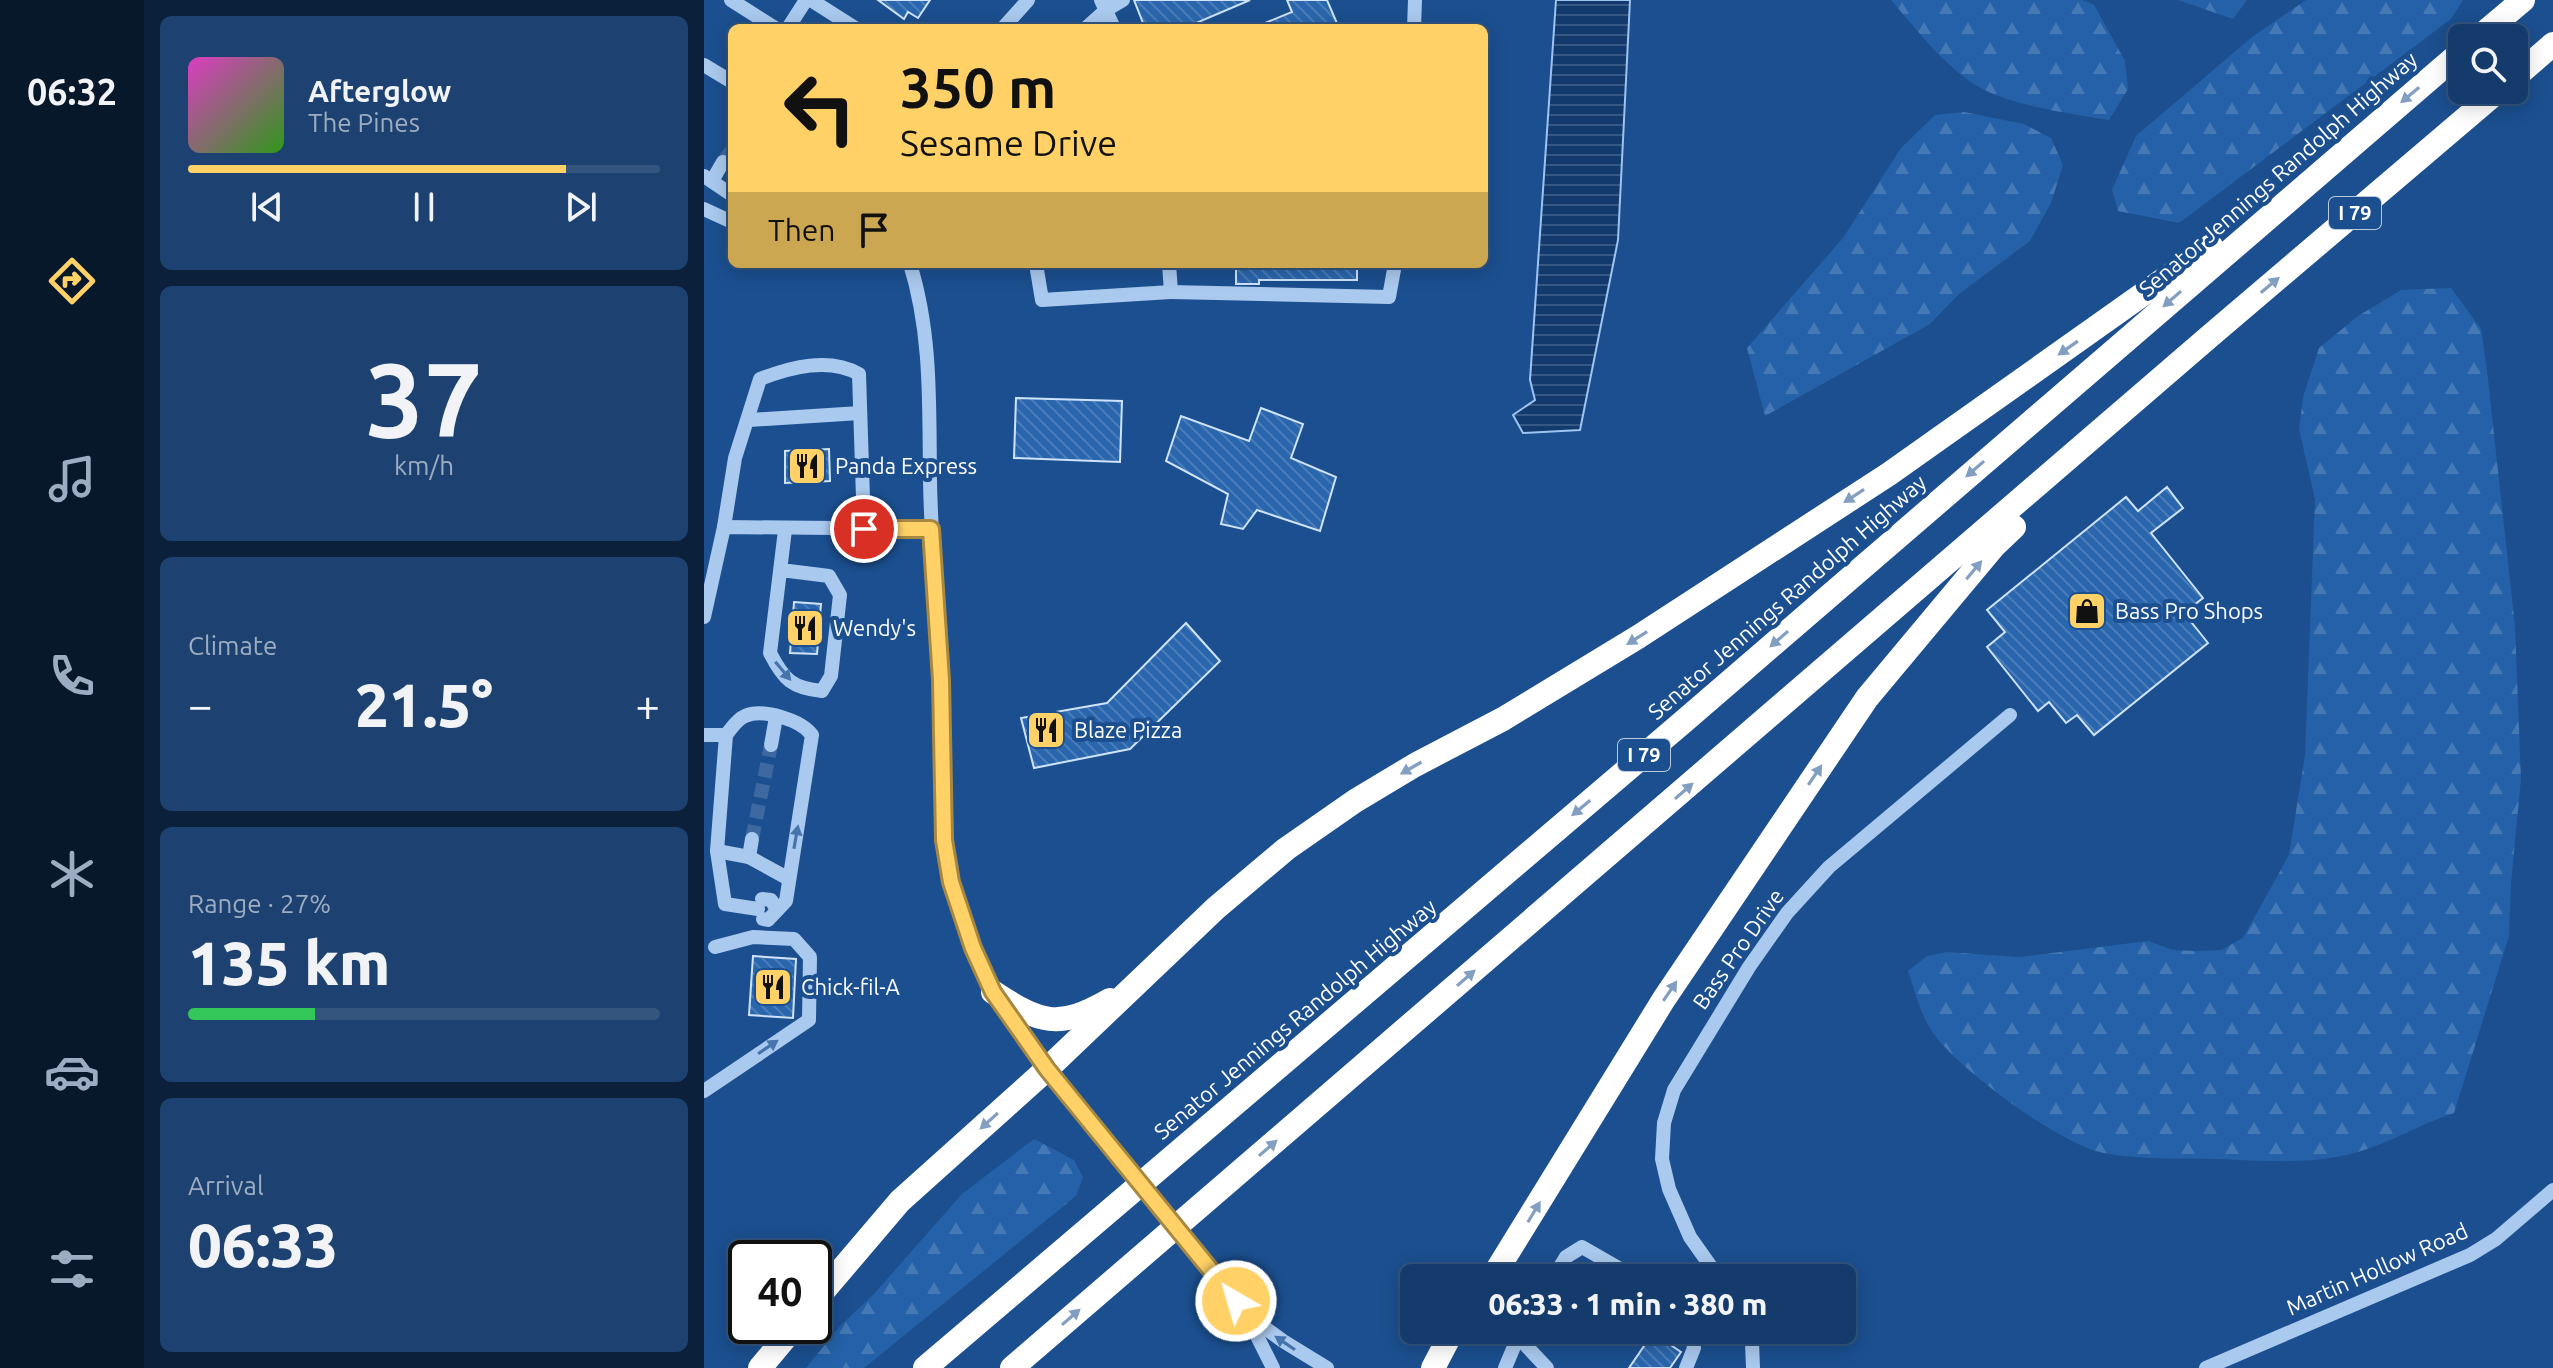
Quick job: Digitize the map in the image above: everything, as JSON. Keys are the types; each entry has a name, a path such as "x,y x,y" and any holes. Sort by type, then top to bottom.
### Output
{"highway":[{"path":"2495,24 2523,0"},
{"path":"2528,66 2553,44"},
{"name":"Senator Jennings Randolph Highway","path":"925,1368 1671,732 2448,63"},
{"name":"I 79","path":"1012,1368 2483,104"},
{"path":"832,1281 900,1201 1047,1069 1227,898 1286,849 1415,765 1503,719 1638,637 1889,474 2157,286 2358,138"},
{"path":"1501,1264 1664,999 1867,698 1994,546 2096,451 2210,336"},
{"path":"993,992 1028,1015 1053,1020 1087,1013 1136,985"},
{"path":"760,1368 780,1344"},
{"path":"1433,1368 1446,1344"}],"street":[{"path":"731,0 769,24"},
{"path":"791,24 809,0 848,24"},
{"path":"1007,24 1028,0"},
{"path":"1089,24 1104,5 1123,0"},
{"path":"1414,24 1415,0"},
{"path":"1104,5 1112,24"},
{"path":"704,65 728,80"},
{"path":"723,162 708,178 728,192"},
{"path":"704,209 728,220"},
{"path":"911,268 927,350 931,529 941,680 944,840 951,882 973,948 993,992 1047,1069 1246,1314 1273,1368"},
{"path":"1037,268 1042,300 1171,292 1389,297 1394,268"},
{"path":"1169,268 1171,292"},
{"path":"704,617 724,527 735,458 760,379 792,367 844,366 859,374 864,529"},
{"path":"749,420 860,413"},
{"path":"724,527 785,530 931,529"},
{"path":"781,570 829,576 840,595 831,676 822,691 800,689 779,671 770,653 785,530"},
{"path":"756,713 776,717 797,721 812,735 786,901 760,909 725,904 717,851 726,735 742,717 756,713"},
{"name":"Bass Pro Drive","path":"1709,1264 1690,1237 1669,1189 1662,1159 1664,1123 1674,1090 1749,967 1829,867 2010,715"},
{"path":"771,745 776,717"},
{"path":"704,735 726,735"},
{"path":"749,857 752,839"},
{"path":"717,851 749,857 789,879"},
{"path":"704,1091 809,1020 810,957 794,939 753,937 715,947"},
{"name":"Martin Hollow Road","path":"2206,1368 2470,1255 2496,1239 2553,1190"},
{"path":"1562,1264 1566,1257 1582,1247 1612,1264"},
{"path":"1246,1314 1327,1368"},
{"path":"1505,1368 1516,1344"},
{"path":"1528,1344 1547,1368"},
{"path":"1686,1368 1693,1344"},
{"path":"1752,1344 1753,1368"}],"green space":[{"path":"1891,0 2083,0 2094,5 2125,61 2128,89 2109,120 2036,107 1998,96 1968,80 1947,62"},
{"path":"2178,0 2247,0 2233,19"},
{"path":"2306,0 2463,0 2451,19 2179,223 2118,211 2112,190 2136,136 2252,37"},
{"path":"1964,112 2024,124 2051,138 2063,165 2051,203 2030,241 1959,294 1930,324 1765,416 1747,348 1843,238 1901,148 1935,115"},
{"path":"2451,288 2481,329 2515,626 2521,779 2509,936 2454,1113 2370,1148 2324,1159 2147,1158 2104,1153 2086,1147 2014,1106 1949,1052 1926,1022 1908,971 1927,956 1947,952 2019,957 2148,941 2173,950 2221,950 2243,938 2289,855 2305,755 2315,499 2299,429 2303,397 2319,348 2358,316 2401,290"},
{"path":"1034,1139 1074,1160 1083,1177 1076,1196 864,1368 806,1368 825,1344 832,1344 832,1336 840,1326 874,1294 962,1194"}],"shaded area":[{"path":"1556,0 1630,0 1618,240 1580,430 1523,433 1513,415 1535,400 1530,380"}],"building":[{"path":"878,0 930,0 918,18 908,12 904,19"},
{"path":"1134,0 1250,0 1196,24 1143,24"},
{"path":"1287,0 1327,0 1337,24 1263,24 1292,12"},
{"path":"1236,268 1357,268 1357,280 1259,280 1259,284 1236,284"},
{"path":"1016,398 1122,401 1120,462 1014,458"},
{"path":"1261,408 1303,424 1291,458 1336,477 1320,531 1257,510 1243,529 1221,524 1228,494 1166,461 1181,416 1249,441"},
{"name":"Panda Express","path":"829,449 830,481 785,483 785,451"},
{"name":"Bass Pro Shops","path":"2167,487 2183,508 2151,533 2203,598 2184,613 2208,643 2094,735 2077,715 2066,723 2049,702 2038,711 1987,647 2005,632 1987,610 2126,497 2138,511"},
{"name":"Wendy's","path":"794,602 821,604 817,654 790,653"},
{"path":"1186,623 1220,661 1130,749 1034,768 1021,718 1107,703"},
{"name":"Chick-fil-A","path":"753,956 796,959 793,1018 749,1015"},
{"path":"1645,1344 1669,1344 1681,1352 1670,1368 1629,1368"}],"tunnel":[{"path":"723,162 728,155"},
{"path":"752,839 771,745"}],"place":[{"name":"Panda Express","path":"807,466"},
{"name":"Bass Pro Shops","path":"2087,611"},
{"name":"Wendy's","path":"805,628"},
{"name":"Blaze Pizza","path":"1046,730"},
{"name":"Chick-fil-A","path":"773,987"}],"route":[{"path":"864,529 931,529 941,680 944,840 951,882 973,948 993,992 1047,1069 1236,1301"}]}
